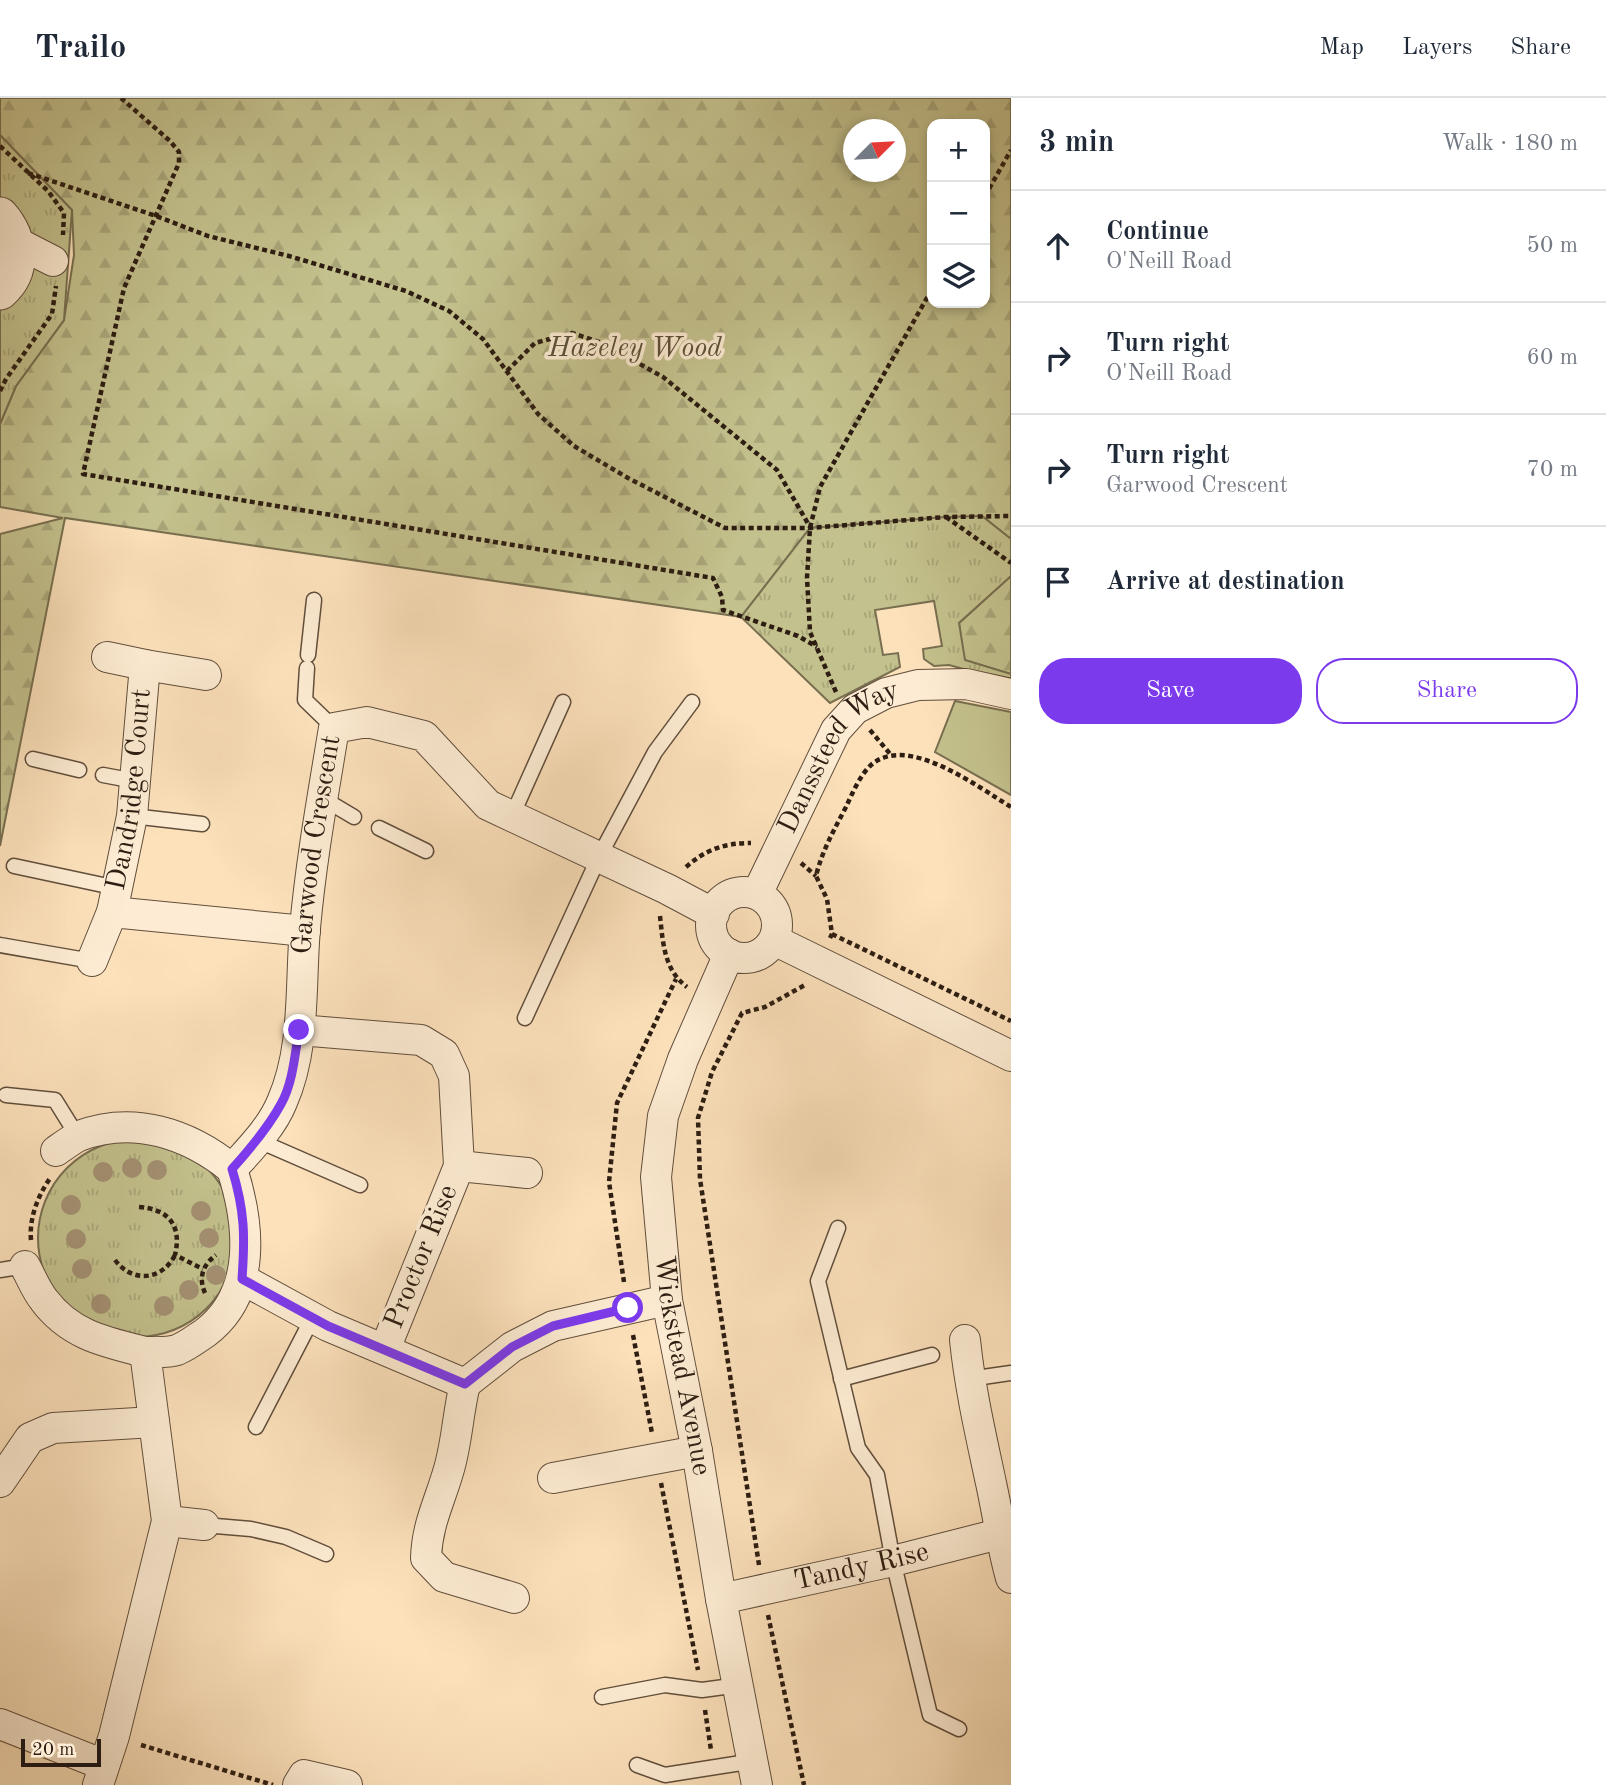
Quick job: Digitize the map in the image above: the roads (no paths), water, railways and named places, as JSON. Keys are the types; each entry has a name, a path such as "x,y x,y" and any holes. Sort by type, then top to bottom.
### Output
{"street":[{"name":"Dandridge Court","path":"107,657 206,674"},
{"name":"Dandridge Court","path":"92,961 115,900 132,816 145,665"},
{"name":"Danssteed Way","path":"757,894 836,730 853,711 886,693 918,685 966,684 1011,694"},
{"name":"Garwood Crescent","path":"232,1169 257,1140 282,1102 292,1068 299,1030 314,842 334,728 367,722 424,736 488,804 713,914"},
{"path":"736,893 757,894 766,900 777,919 774,940 768,948 749,958 729,954 716,941 711,923 713,914 726,897 736,893"},
{"name":"Dandridge Court","path":"115,900 305,931"},
{"path":"774,940 1011,1056"},
{"name":"Wickstead Avenue","path":"729,954 692,1036 663,1116 656,1177 667,1300 697,1451 721,1599 756,1773"},
{"name":"Proctor Rise","path":"299,1030 421,1040 444,1054 454,1076 459,1166 385,1349"},
{"path":"13,1268 72,1326 92,1338 145,1352 176,1351 195,1340 220,1322 235,1298 242,1279 245,1224 232,1169 216,1157 176,1136 143,1127 101,1131 67,1144"},
{"name":"Proctor Rise","path":"459,1166 527,1173"},
{"path":"242,1279 313,1317 465,1384"},
{"path":"514,1598 444,1577 426,1558 427,1534 450,1467 465,1384 512,1347 553,1326 667,1300"},
{"path":"965,1340 969,1380 999,1534 1011,1578"},
{"path":"0,1724 101,1775 114,1736 167,1521 145,1352"},
{"path":"0,1482 30,1438 53,1428 154,1422"},
{"path":"553,1478 697,1451"},
{"path":"167,1521 204,1525"},
{"name":"Tandy Rise","path":"721,1599 763,1592 999,1534"},
{"path":"298,1785 304,1775 347,1785"}],"lane":[{"path":"314,600 305,700 334,728"},
{"path":"512,816 563,702"},
{"path":"525,1018 599,857 655,752 692,702"},
{"path":"33,759 79,770"},
{"path":"103,775 135,781"},
{"path":"322,798 354,817"},
{"path":"132,816 202,824"},
{"path":"379,828 426,851"},
{"path":"14,866 115,900"},
{"path":"0,945 92,961"},
{"path":"6,1095 55,1100 67,1144"},
{"path":"257,1140 360,1185"},
{"path":"838,1228 818,1281 841,1379 858,1448 877,1475 893,1561 930,1715 958,1729"},
{"path":"256,1427 313,1317"},
{"path":"841,1379 932,1355"},
{"path":"969,1380 1011,1373"},
{"path":"204,1525 275,1534 326,1554"},
{"path":"602,1698 665,1685 702,1690 739,1685"},
{"path":"637,1765 665,1775 756,1773"}],"park label":[{"name":"Hazeley Wood","path":"635,349"}]}
